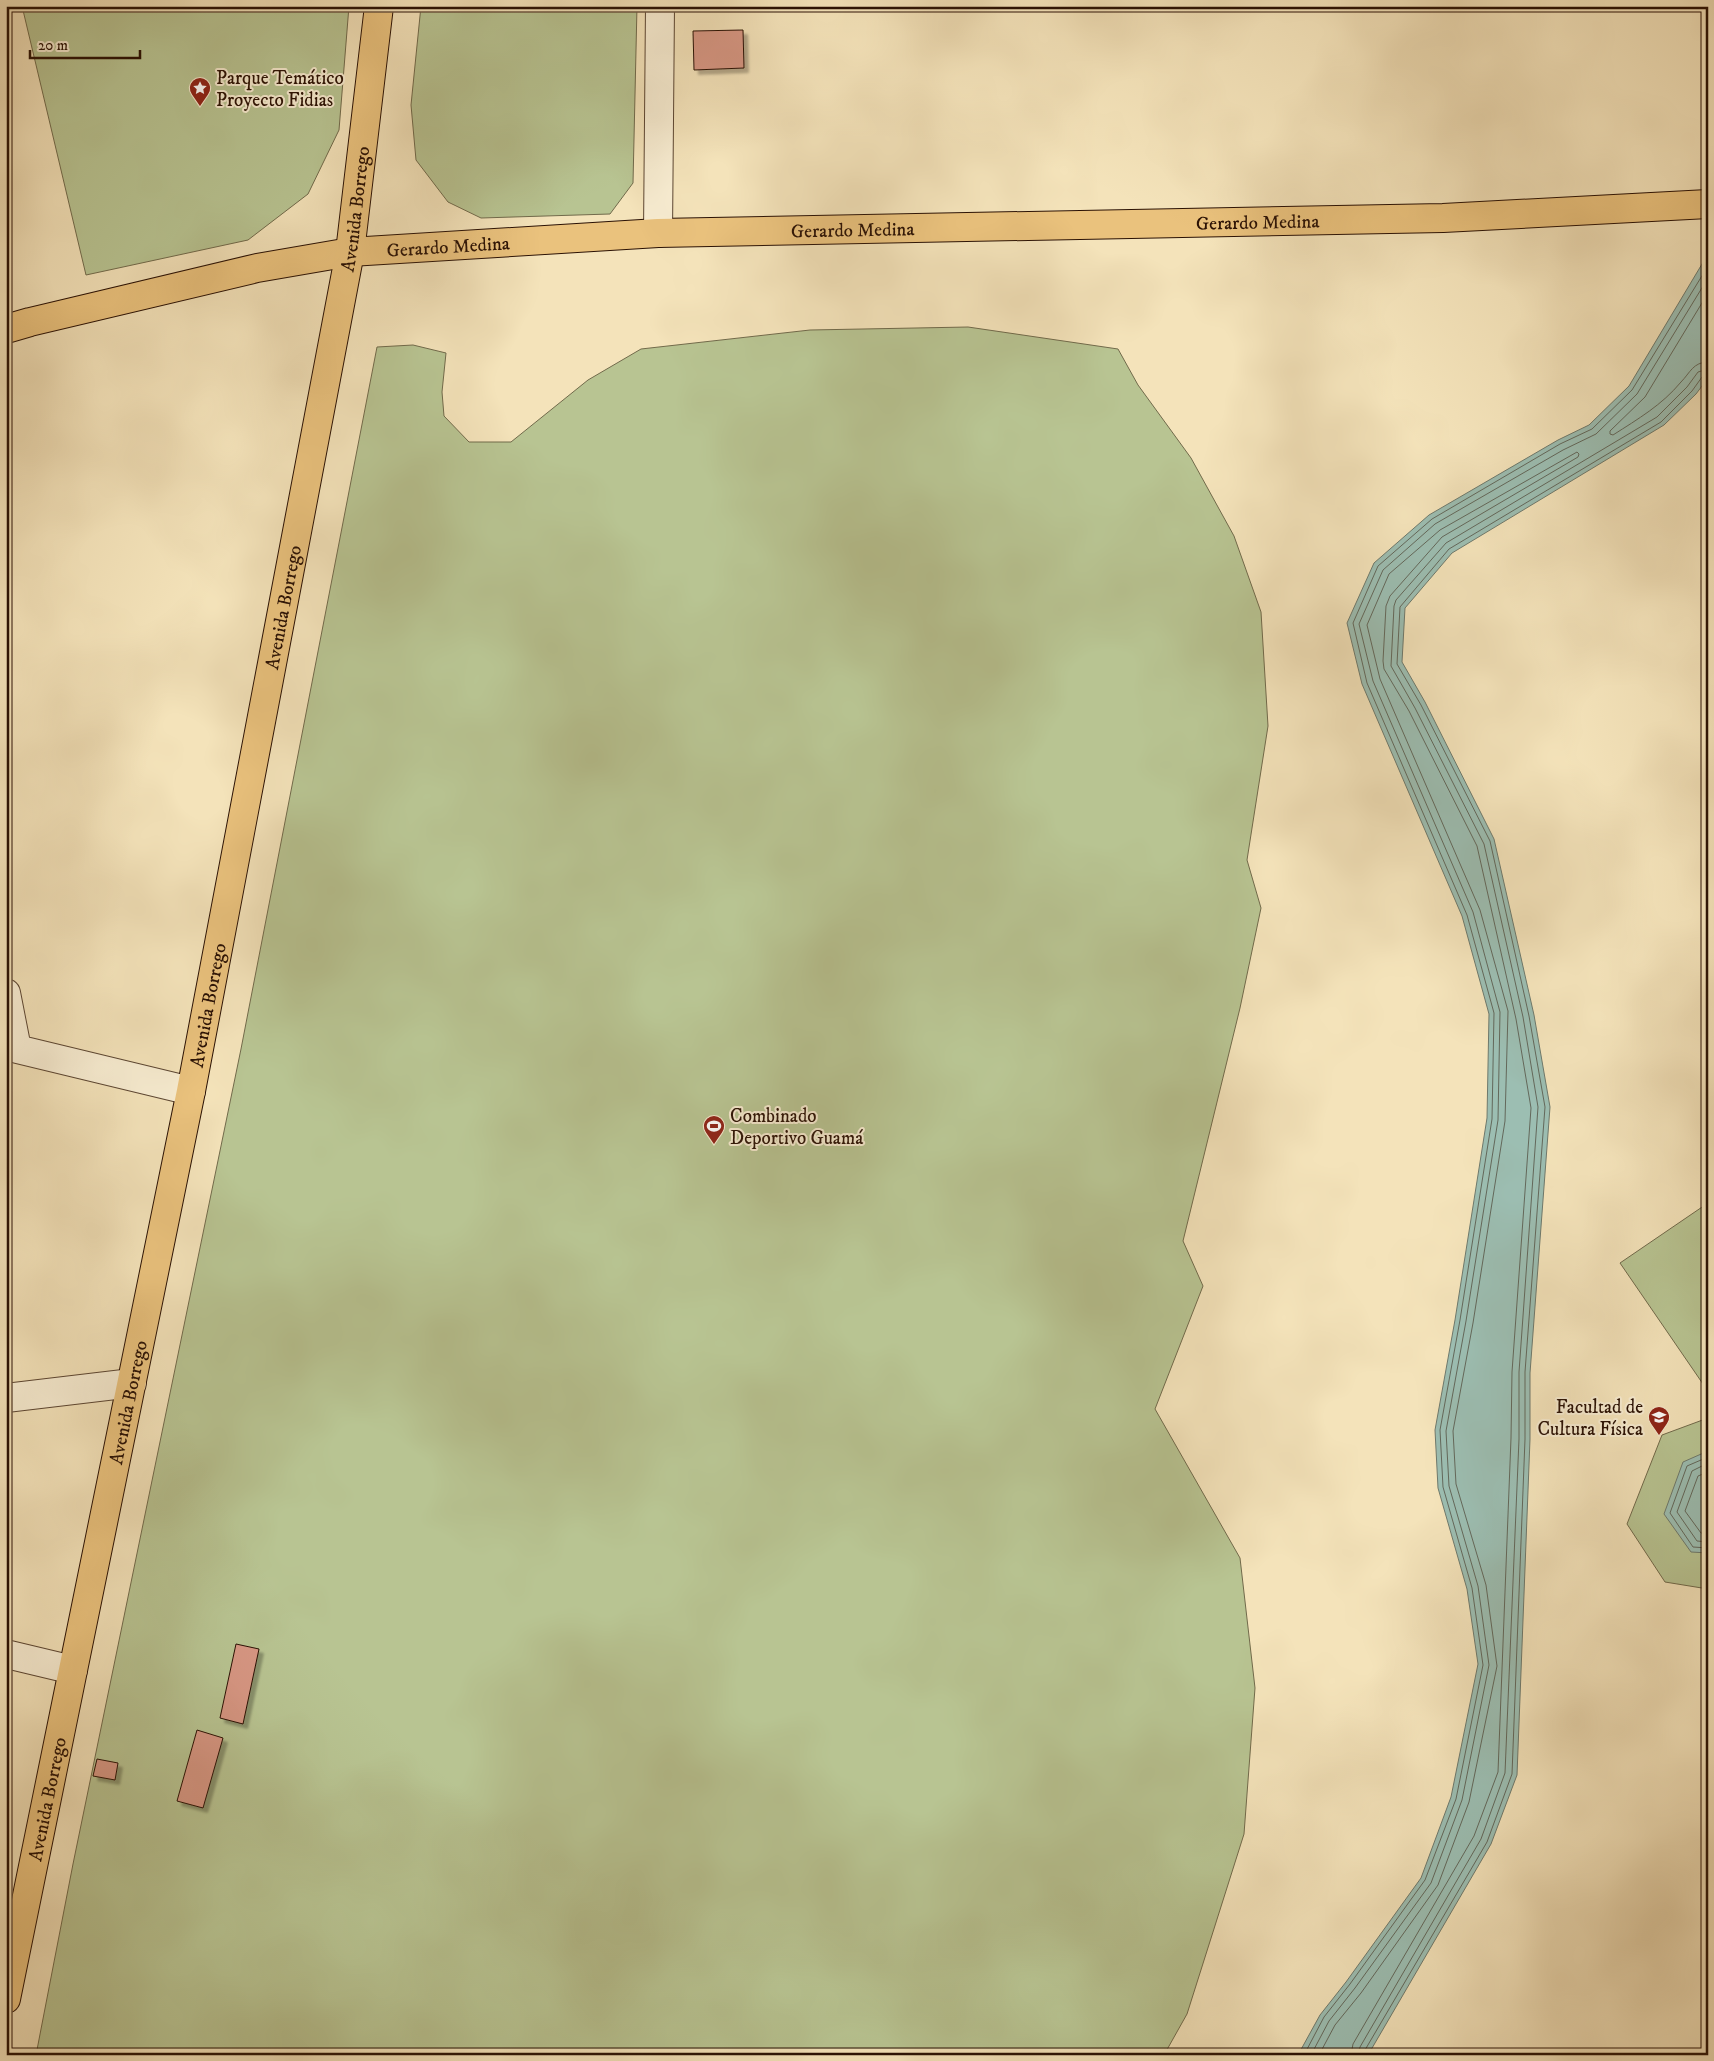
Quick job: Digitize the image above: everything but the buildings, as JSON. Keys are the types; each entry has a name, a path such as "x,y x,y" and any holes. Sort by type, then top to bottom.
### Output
{"main road":[{"name":"Avenida Borrego","path":"6,1999 191,1091 350,252 379,6"},
{"name":"Gerardo Medina","path":"6,329 257,268 350,252 658,234 1442,218 1708,204"}],"street":[{"path":"658,234 660,6"},
{"path":"6,993 17,1049 191,1091"},
{"path":"6,1398 132,1383"},
{"path":"6,1654 73,1670"}],"green space":[{"path":"22,6 349,6 339,130 308,194 248,240 86,275"},
{"path":"421,6 637,6 633,183 610,214 481,218 448,202 416,160 411,105"},
{"name":"Combinado Deportivo Guamá","path":"968,327 1118,349 1138,385 1191,458 1234,536 1261,612 1268,726 1247,860 1261,908 1240,1008 1183,1241 1203,1286 1155,1409 1240,1558 1255,1688 1244,1834 1187,2014 1164,2055 36,2055 73,1864 241,1049 377,347 413,345 446,353 442,392 444,416 469,442 511,442 588,380 641,349 810,330"},
{"path":"1708,1203 1708,1385 1703,1384 1620,1263"},
{"path":"1708,1418 1708,1589 1665,1582 1627,1524 1662,1435"}],"water":[{"path":"1708,254 1708,378 1696,394 1664,425 1452,553 1405,608 1402,662 1425,702 1494,839 1534,1015 1550,1107 1530,1373 1530,1439 1517,1775 1491,1844 1368,2055 1298,2055 1320,2015 1421,1878 1451,1797 1478,1664 1467,1589 1438,1488 1435,1430 1455,1320 1487,1118 1489,1014 1462,916 1362,684 1347,623 1374,563 1429,515 1558,440 1589,425 1629,386"},
{"path":"1708,1451 1708,1553 1691,1552 1664,1514 1683,1462"}],"place":[{"name":"Parque Temático Proyecto Fidias","path":"200,107"},
{"name":"Combinado Deportivo Guamá","path":"714,1145"},
{"name":"Facultad de Cultura Física","path":"1659,1436"}]}
